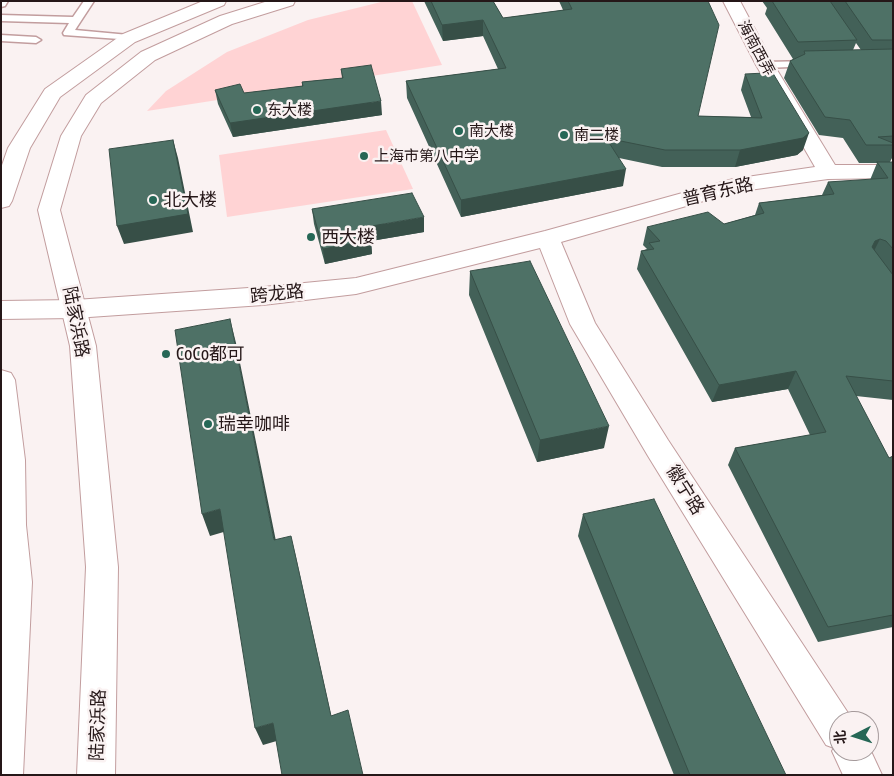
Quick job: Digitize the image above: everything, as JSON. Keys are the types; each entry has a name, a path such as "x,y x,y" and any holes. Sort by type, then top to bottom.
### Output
{"main road":[{"path":"1,201 19,148 52,93 130,38 218,1"},
{"name":"陆家浜路","path":"96,775 102,567 83,346 50,210 71,136 94,99 148,56 226,20 287,1"},
{"name":"海南西弄","path":"731,1 765,66 828,172"},
{"name":"普育东路","path":"548,238 732,186 828,172 893,171"},
{"name":"跨龙路","path":"1,310 75,309 263,296 356,286 548,238"},
{"name":"徽宁路","path":"548,238 583,324 658,448 829,716"},
{"path":"1,380 10,460 10,525 16,582 4,775"},
{"path":"856,761 863,775"}],"lane":[{"path":"89,1 68,33 130,38"},
{"path":"1,18 76,20"},
{"path":"1,38 36,40"},
{"path":"765,66 823,64"}],"shaded area":[{"path":"385,1 412,1 442,65 147,111 166,91 227,52 308,20"},
{"path":"386,130 413,189 227,217 219,155"}],"building":[{"path":"431,1 493,1 503,18 572,9 568,1 708,1 719,25 698,116 762,118 745,74 765,73 771,70 809,133 803,138 740,150 665,150 606,138 626,169 461,200 406,81 506,68 483,20 442,25"},
{"path":"772,1 830,1 857,40 798,42"},
{"path":"845,1 893,1 893,40 872,40"},
{"path":"893,49 893,136 878,137 893,143 893,145 866,145 850,120 825,117 790,61 805,54 804,51"},
{"path":"371,65 381,101 230,123 215,90 240,84 244,93 303,86 302,82 343,78 341,69"},
{"name":"北大楼","path":"173,140 188,214 117,226 109,149"},
{"path":"877,162 893,162 893,249 886,241 880,239 875,241 872,247 893,275 893,381 846,376 889,458 893,456 893,615 828,627 735,448 826,432 796,371 719,385 641,251 654,249 649,243 660,241 647,227 708,212 724,224 764,213 759,203 834,194 828,182 888,178"},
{"path":"412,193 424,217 366,227 371,240 323,249 312,209"},
{"path":"530,261 609,426 540,440 470,271"},
{"path":"230,319 274,540 291,536 331,716 348,710 363,775 282,775 273,723 255,728 220,509 202,514 175,330"},
{"path":"654,499 786,775 690,775 583,514"}],"place":[{"name":"东大楼","path":"257,110"},
{"name":"南大楼","path":"459,131"},
{"name":"南二楼","path":"564,135"},
{"name":"上海市第八中学","path":"364,156"},
{"name":"北大楼","path":"153,200"},
{"name":"西大楼","path":"311,237"},
{"name":"CoCo都可","path":"166,354"},
{"name":"瑞幸咖啡","path":"208,424"}]}
